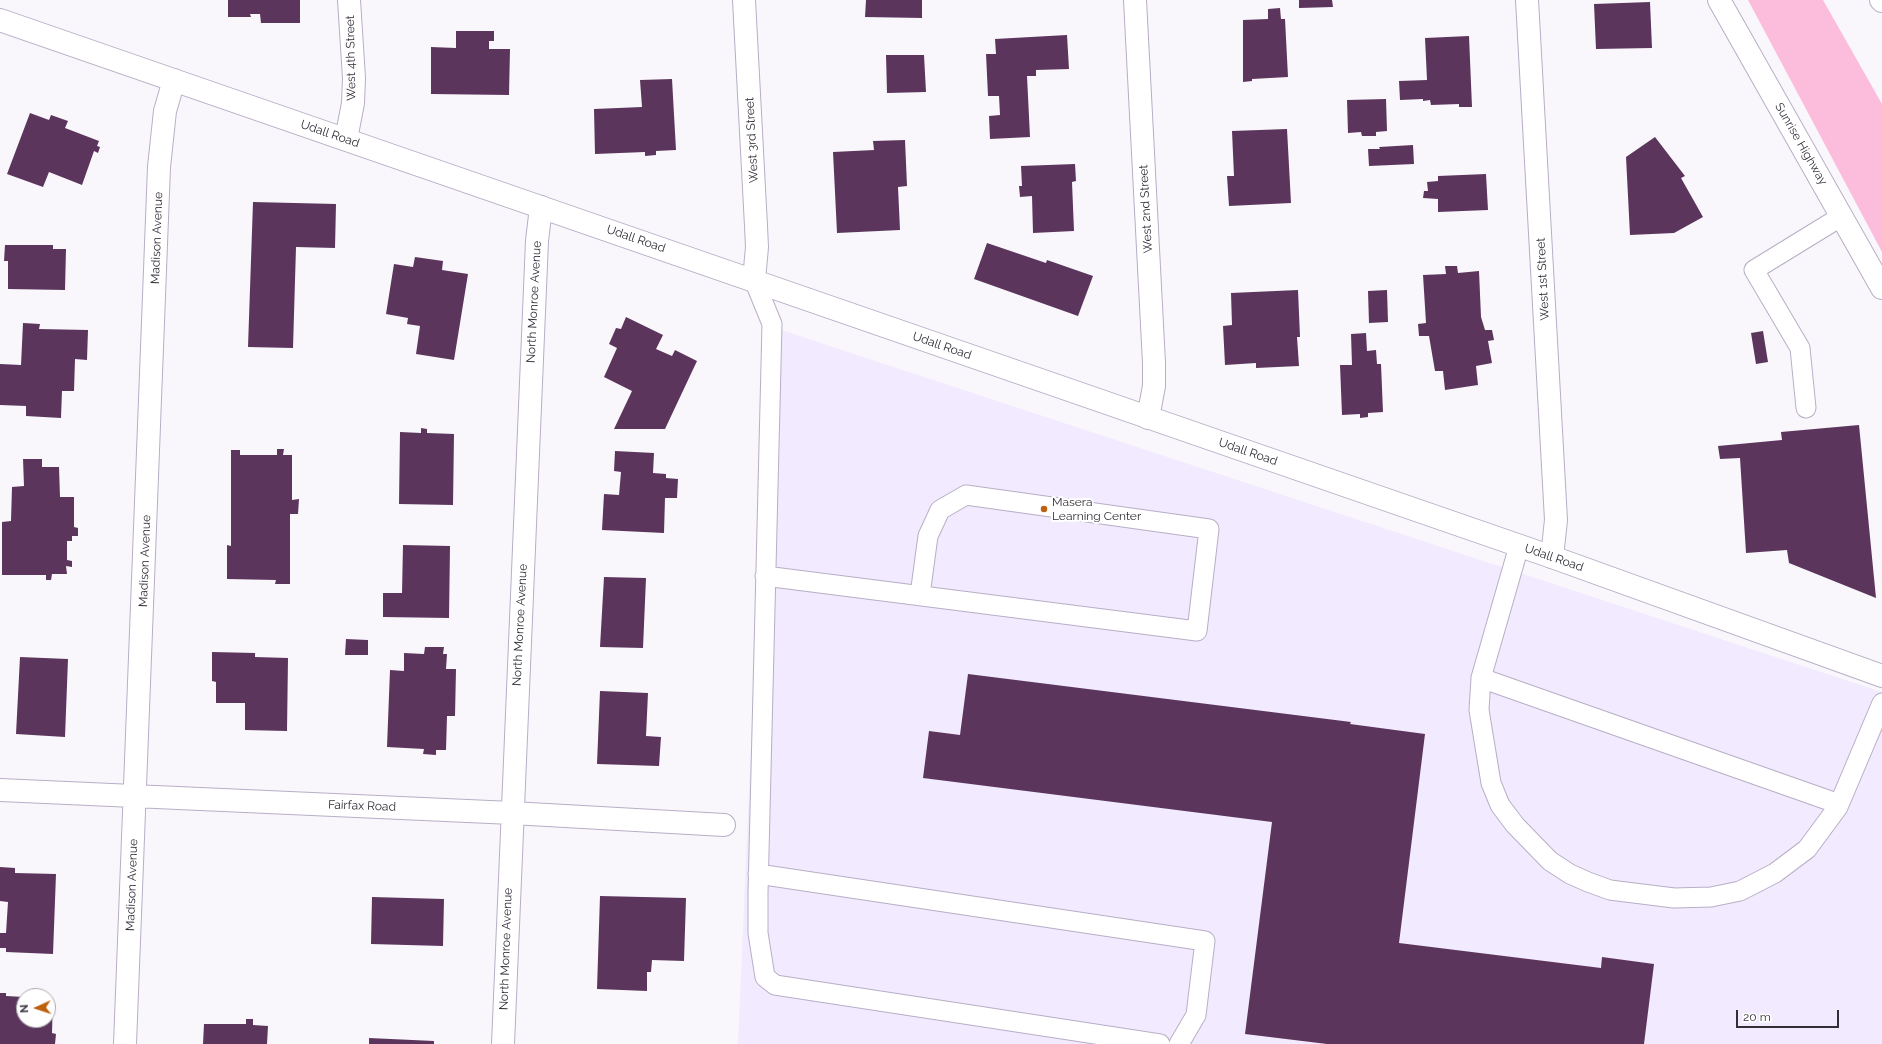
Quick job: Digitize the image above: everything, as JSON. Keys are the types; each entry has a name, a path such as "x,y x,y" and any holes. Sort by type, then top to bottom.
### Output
{"street":[{"name":"West 4th Street","path":"345,139 348,129 353,91 349,0"},
{"name":"West 3rd Street","path":"744,0 757,247 754,280"},
{"name":"West 2nd Street","path":"1135,0 1154,363 1154,386 1148,418"},
{"name":"West 1st Street","path":"1527,0 1556,520 1552,558"},
{"name":"Sunrise Highway","path":"1719,0 1882,288"},
{"name":"Udall Road","path":"0,20 1519,546 1882,676"},
{"name":"Madison Avenue","path":"125,1044 136,796 159,168 165,110 174,80"},
{"name":"North Monroe Avenue","path":"503,1044 537,241 541,207"},
{"name":"Fairfax Road","path":"0,790 724,824"}],"lane":[{"path":"1806,408 1800,348 1754,270 1842,216"},
{"path":"754,280 772,324 758,874 758,933 765,977 775,984 1160,1044"},
{"path":"765,576 1197,631 1209,529 966,495 940,510 928,536 920,595"},
{"path":"1519,546 1481,678 1479,710 1491,783 1500,805 1515,825 1550,861 1570,874 1610,890 1674,898 1711,897 1740,891 1775,873 1807,849 1839,804 1882,704"},
{"path":"1481,678 1839,804"},
{"path":"758,874 1205,941 1196,1015 1179,1044"}],"shaded area":[{"path":"1748,0 1823,0 1882,104 1882,252"},
{"name":"Masera Learning Center","path":"769,326 1882,692 1882,1044 738,1044"}],"building":[{"path":"228,0 300,0 300,23 261,23 260,14 250,14 251,17 228,17"},
{"path":"866,0 922,0 922,18 865,17"},
{"path":"1299,0 1332,0 1333,7 1299,8"},
{"path":"1650,2 1652,48 1596,49 1594,4"},
{"path":"1280,8 1281,19 1285,19 1288,77 1252,79 1252,81 1243,82 1243,20 1268,19 1268,9"},
{"path":"456,31 494,31 494,41 489,41 489,49 510,49 509,95 431,94 431,47 456,48"},
{"path":"1067,35 1069,69 1036,70 1036,76 1027,76 1030,137 990,139 989,116 1000,115 999,96 988,96 986,54 996,54 995,39"},
{"path":"1469,36 1472,107 1459,107 1459,104 1431,105 1430,100 1423,101 1423,99 1400,100 1399,81 1427,80 1425,38"},
{"path":"886,55 924,55 926,92 887,93"},
{"path":"672,79 676,150 656,151 656,155 645,156 645,152 595,154 594,109 642,107 640,80"},
{"path":"1386,99 1387,131 1376,132 1376,136 1362,136 1361,132 1348,133 1347,100"},
{"path":"30,113 49,120 51,115 68,121 65,128 99,141 97,146 100,147 98,153 94,151 82,185 49,172 43,187 7,174"},
{"path":"1287,129 1291,203 1229,206 1227,176 1234,176 1232,131"},
{"path":"1655,137 1685,176 1681,178 1703,217 1674,233 1630,235 1626,157"},
{"path":"905,140 907,186 898,187 900,230 837,233 833,152 874,150 873,141"},
{"path":"1413,145 1414,164 1369,166 1368,149"},
{"path":"1075,164 1076,181 1072,182 1074,231 1033,233 1032,196 1020,197 1019,186 1022,186 1021,166"},
{"path":"1486,174 1488,210 1438,212 1438,199 1423,198 1424,191 1428,191 1427,182 1438,181 1438,176"},
{"path":"253,202 336,204 335,248 296,247 293,348 248,347"},
{"path":"987,243 1046,263 1047,260 1093,276 1078,316 974,279"},
{"path":"5,245 53,245 53,249 66,249 65,290 8,289 8,261 4,261"},
{"path":"415,257 443,261 442,270 468,274 454,360 416,354 420,326 407,324 408,318 386,314 394,264 413,267"},
{"path":"1445,266 1457,266 1458,273 1479,271 1481,317 1485,330 1492,330 1494,340 1488,341 1492,363 1476,366 1478,385 1445,390 1443,371 1435,371 1429,336 1419,336 1418,324 1426,323 1423,275 1446,274"},
{"path":"1298,290 1300,337 1297,337 1299,366 1256,368 1256,363 1225,365 1223,326 1232,325 1231,293"},
{"path":"1387,290 1388,322 1369,323 1368,291"},
{"path":"626,317 663,335 656,349 672,356 675,350 697,361 665,429 614,429 632,391 604,377 617,348 609,344 616,328 621,329"},
{"path":"23,323 40,324 39,329 88,330 87,360 75,359 74,391 62,391 61,418 26,416 26,406 0,405 0,364 21,365"},
{"path":"1763,331 1768,362 1756,364 1751,333"},
{"path":"1366,333 1367,351 1376,350 1377,364 1381,364 1383,412 1368,413 1368,417 1360,418 1360,414 1342,415 1340,365 1352,365 1351,334"},
{"path":"1859,425 1876,598 1789,563 1787,550 1746,553 1740,458 1720,459 1718,446 1782,440 1781,432"},
{"path":"421,428 427,429 427,433 454,434 453,505 399,504 400,432 421,433"},
{"path":"277,449 284,449 283,455 292,455 292,500 299,499 298,514 290,514 290,584 275,584 276,580 227,579 227,545 231,546 231,450 240,450 240,455 277,455"},
{"path":"615,451 654,453 653,473 666,474 666,478 678,479 677,498 665,498 664,533 602,530 604,494 619,495 621,472 614,471"},
{"path":"23,459 42,459 42,467 59,467 60,497 74,497 74,527 78,528 78,536 72,536 72,541 67,541 67,560 72,561 72,567 66,566 67,574 52,574 51,580 46,580 46,575 2,575 2,522 11,521 12,487 24,486"},
{"path":"403,545 450,546 449,618 383,617 383,593 402,593"},
{"path":"604,577 646,578 643,648 600,647"},
{"path":"346,639 368,640 368,655 345,655"},
{"path":"425,647 444,647 443,654 447,654 446,669 456,669 455,716 447,716 446,750 436,750 436,755 423,754 424,749 387,747 390,670 404,671 404,653 424,654"},
{"path":"212,652 255,653 255,657 288,658 287,731 245,730 245,703 216,703 216,682 212,681"},
{"path":"20,657 68,659 65,737 16,734"},
{"path":"968,674 1351,722 1350,724 1425,734 1399,943 1601,968 1602,957 1654,964 1644,1044 1327,1044 1245,1034 1272,822 923,778 929,731 960,735"},
{"path":"600,691 648,693 646,736 661,737 659,766 597,764"},
{"path":"0,867 15,868 15,873 56,874 53,954 6,952 6,948 0,948 0,933 6,933 8,902 0,901"},
{"path":"600,896 686,898 684,961 652,960 651,972 647,972 647,991 597,989"},
{"path":"372,897 444,899 443,946 371,944"},
{"path":"0,993 6,993 6,996 16,997 16,1028 52,1028 52,1033 56,1034 55,1044 0,1044"},
{"path":"246,1019 253,1019 253,1025 268,1026 267,1044 203,1044 204,1024 246,1024"},
{"path":"369,1038 434,1041 434,1044 369,1044"}],"place":[{"name":"Masera Learning Center","path":"1044,509"}]}
